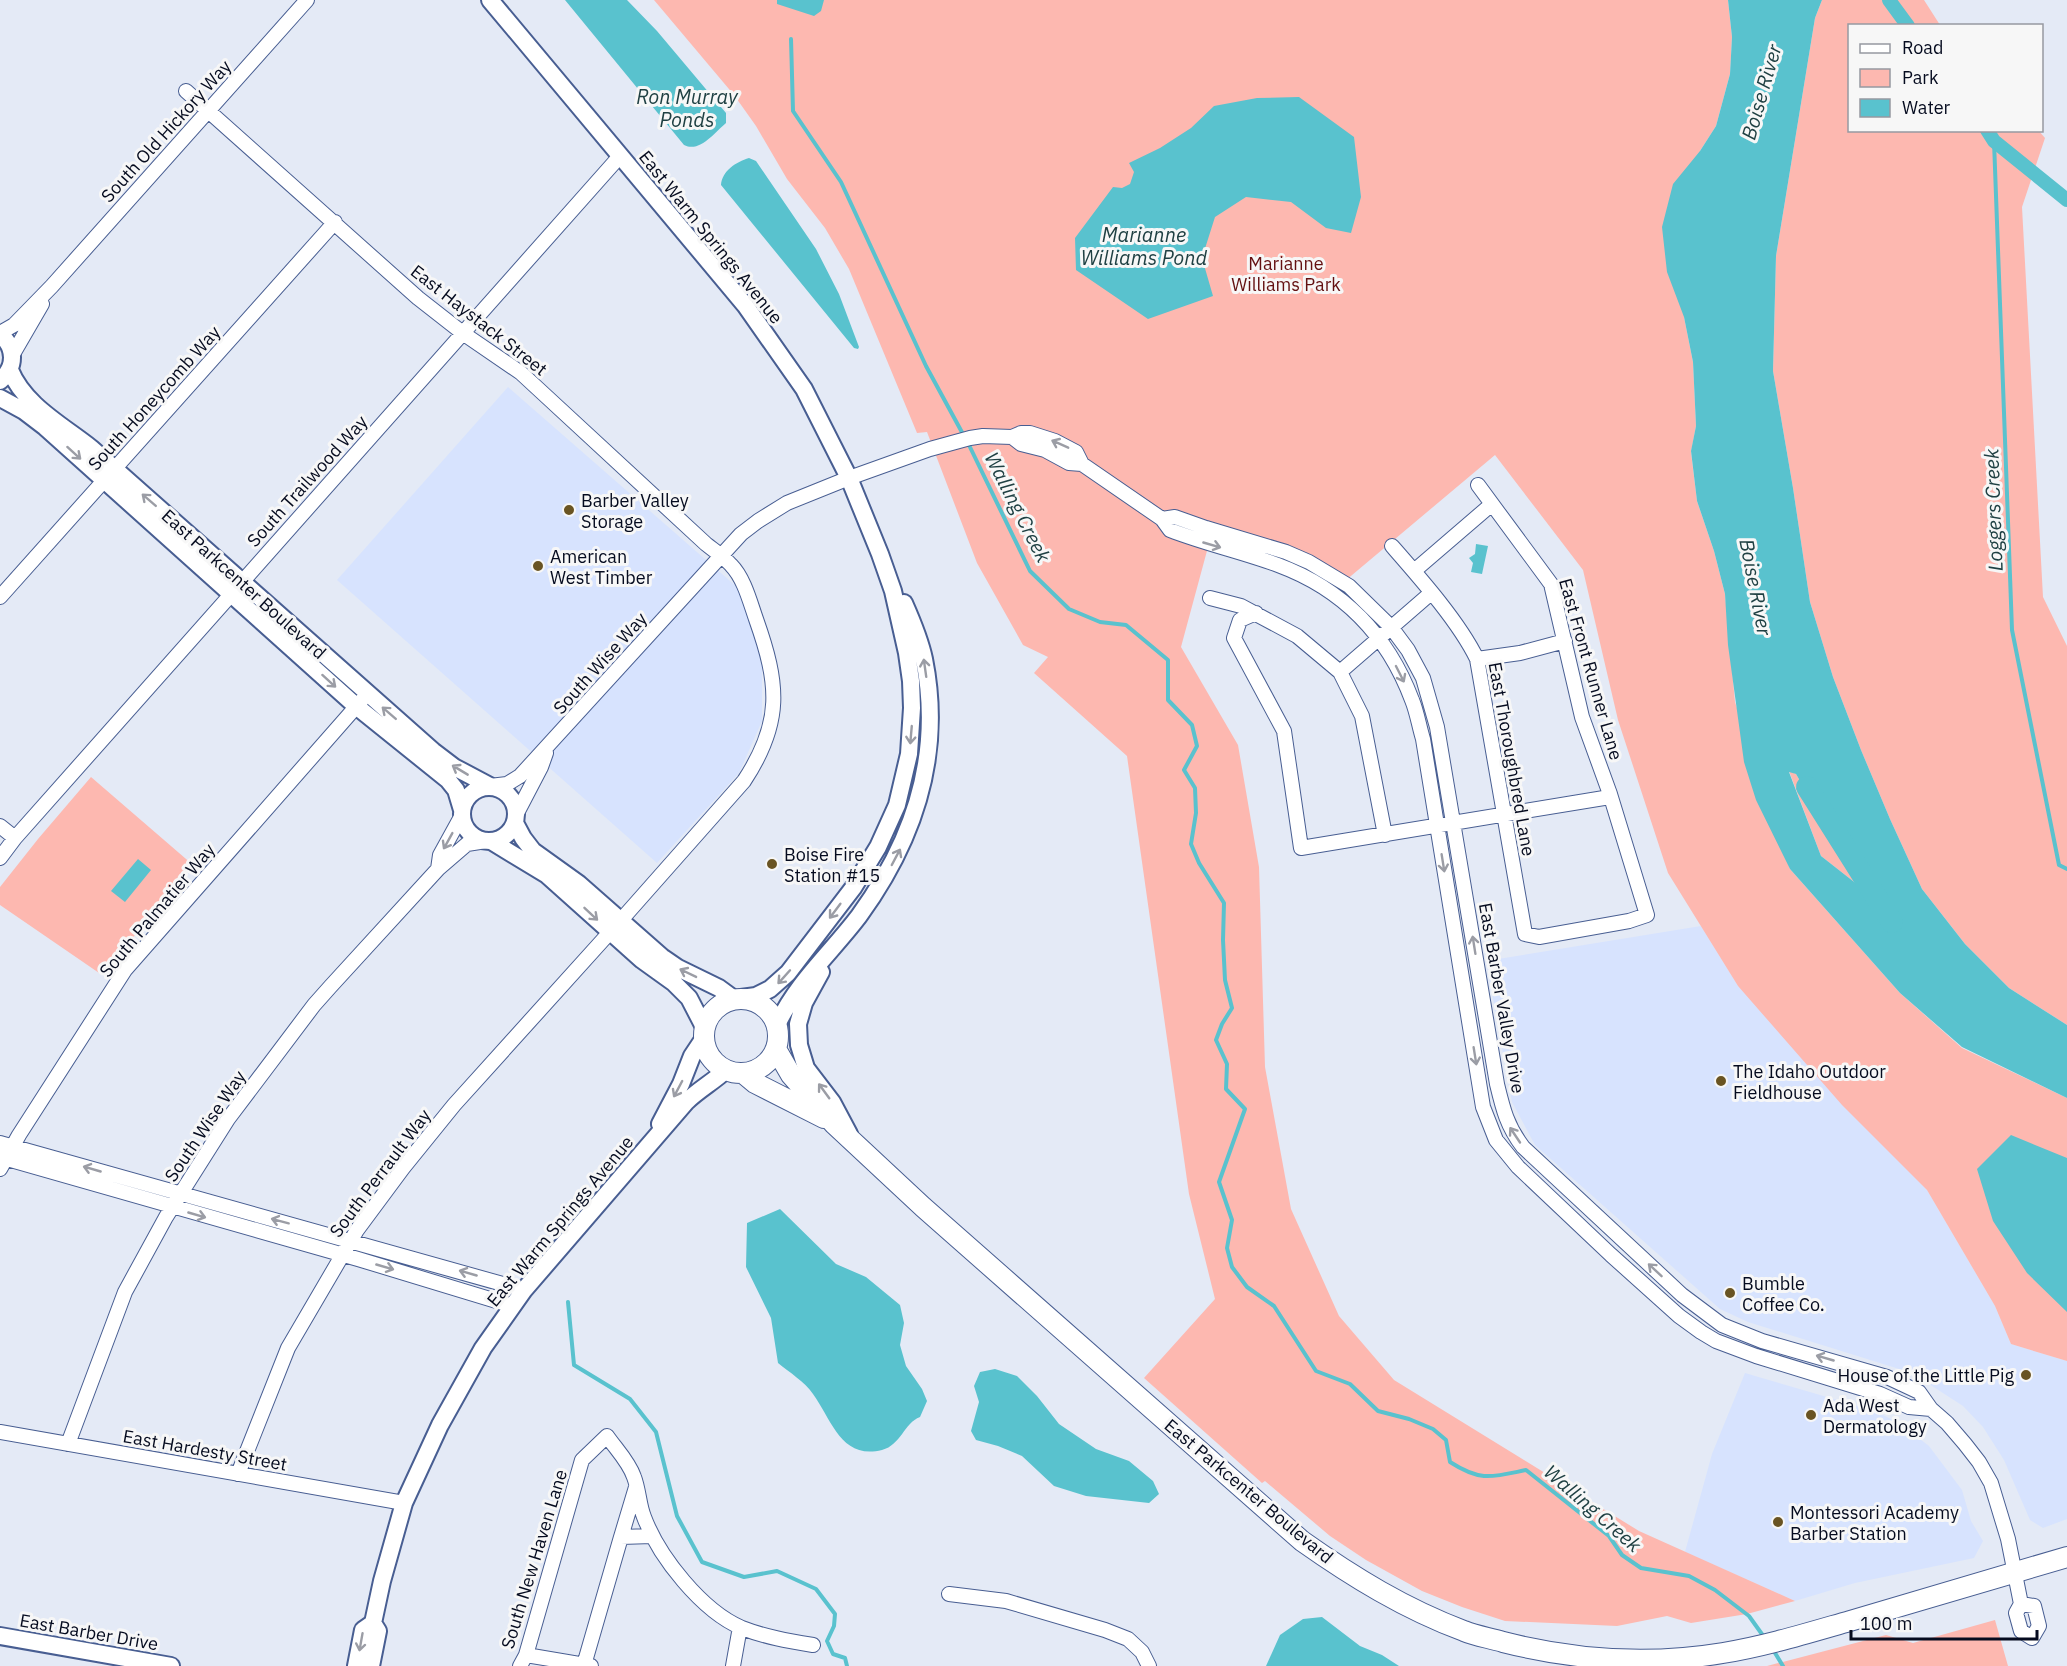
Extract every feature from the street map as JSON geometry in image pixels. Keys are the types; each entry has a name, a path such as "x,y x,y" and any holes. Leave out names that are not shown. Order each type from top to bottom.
{"main road":[{"path":"737,999 752,1000 772,1014 777,1025 776,1048 771,1058 754,1071 735,1071 710,1057 704,1033 708,1017 723,1003 737,999"},
{"name":"East Parkcenter Boulevard","path":"776,1048 791,1075 834,1124 923,1207 1302,1541 1344,1572 1438,1621 1466,1632 1557,1653 1617,1660 1674,1658 1727,1652 1808,1633 2067,1557"},
{"name":"East Parkcenter Boulevard","path":"735,1071 834,1124"}],"street":[{"name":"South Old Hickory Way","path":"0,334 14,325 52,286 307,0"},
{"name":"East Warm Springs Avenue","path":"490,0 746,305 804,389 849,478 893,591 911,681 912,731 904,780 897,805 878,847 853,888 788,973 770,989 756,996 737,999"},
{"name":"East Haystack Street","path":"186,91 209,109 418,298 464,334 521,373 706,544 721,555"},
{"name":"South Trailwood Way","path":"0,858 15,838 236,587 464,334 620,156"},
{"name":"South Honeycomb Way","path":"0,597 335,222"},
{"name":"South Old Hickory Way","path":"7,368 52,286"},
{"name":"East Parkcenter Boulevard","path":"0,334 6,339 7,368 23,394 91,448 110,475"},
{"name":"East Parkcenter Boulevard","path":"0,398 24,411 110,475 362,700 448,780 456,790 462,813"},
{"name":"East Barber Valley Drive","path":"849,478 930,449 970,438 1012,437 1021,444 1045,450 1069,463 1082,464 1162,519 1170,530 1280,566 1310,579 1359,615 1378,638 1401,674 1413,702 1423,739 1483,1107 1496,1140 1513,1161 1611,1255 1679,1316 1701,1332 1716,1341 1756,1356 1880,1394 1909,1407 1931,1409"},
{"name":"South Wise Way","path":"490,786 507,784 520,776 741,534 758,520 787,503 849,478"},
{"name":"East Front Runner Lane","path":"1478,485 1551,584 1582,717 1647,915 1629,921 1539,937 1525,934"},
{"path":"1414,571 1492,504"},
{"name":"East Barber Valley Drive","path":"1162,519 1175,517 1286,552 1309,562 1349,586 1391,627 1408,650 1423,678 1437,727 1497,1084 1511,1132 1523,1147 1682,1295 1722,1325 1762,1341 1887,1377 1919,1392 1931,1409 1965,1444 1991,1483 2008,1539 2021,1604"},
{"name":"East Thoroughbred Lane","path":"1392,546 1431,592 1471,647 1477,659 1525,934"},
{"name":"East Warm Springs Avenue","path":"777,1025 796,990 873,896 899,852 917,807 931,713 924,657 898,586 880,554"},
{"name":"South Perrault Way","path":"238,1474 288,1348 351,1240 403,1168 454,1105 744,781 757,761 770,730 774,709 774,688 767,650 745,589 733,566 721,555"},
{"path":"1340,672 1431,592"},
{"path":"1210,598 1256,613 1298,636 1340,672 1362,716 1385,834"},
{"path":"1256,613 1240,620 1234,638 1284,731 1301,848 1610,797"},
{"path":"1477,659 1520,653 1565,640"},
{"name":"East Parkcenter Boulevard","path":"362,700 442,759 490,786"},
{"name":"South Palmatier Way","path":"2,1162 6,1144 125,970 362,700"},
{"name":"South Wise Way","path":"516,818 541,767 548,747"},
{"path":"704,1033 688,998 674,983 642,960 616,925 579,884 533,851 523,838 516,818 516,806 509,794 490,786 472,792 467,798 462,813 465,826 471,833 518,856 547,875 616,925 678,968 737,999"},
{"name":"South Wise Way","path":"438,869 440,855 462,813"},
{"path":"488,841 507,835 516,818"},
{"path":"0,826 15,838"},
{"name":"South Wise Way","path":"68,1444 125,1292 180,1193 228,1119 314,1005 438,869 467,844 488,841"},
{"path":"839,940 804,1003 798,1024 798,1035 806,1068 832,1102 854,1142"},
{"name":"East Warm Springs Avenue","path":"653,1141 704,1033"},
{"name":"East Warm Springs Avenue","path":"356,1666 363,1630 373,1623 404,1503 440,1425 483,1348 524,1290 695,1093 735,1071"},
{"path":"6,1144 524,1290"},
{"path":"2,1162 172,1207 513,1306"},
{"name":"East Hardesty Street","path":"0,1432 404,1503"},
{"name":"South New Haven Lane","path":"523,1660 582,1460 606,1436 633,1475 636,1485"},
{"path":"636,1485 643,1515 652,1536 684,1582 712,1609 740,1627 771,1638 813,1645"},
{"path":"523,1660 587,1665 636,1485"},
{"path":"621,1537 652,1536"},
{"path":"950,1594 1006,1601 1105,1630 1128,1639 1142,1652 1149,1666"},
{"name":"East Warm Springs Avenue","path":"371,1666 378,1631 373,1623"},
{"path":"733,1666 740,1627"},
{"name":"East Barber Drive","path":"0,1636 171,1666"}],"shaded area":[{"path":"508,387 745,594 762,659 762,721 739,773 657,863 337,580"},
{"path":"1701,926 1738,986 1927,1190 1995,1306 2011,1344 2067,1361 2067,1519 2043,1528 2030,1520 2004,1460 1983,1427 1963,1406 1912,1373 1748,1322 1720,1309 1535,1145 1512,1102 1486,961"},
{"path":"1745,1373 1875,1411 1899,1423 1929,1446 1962,1490 1971,1521 1983,1541 1974,1558 1855,1583 1795,1601 1685,1552 1712,1454"}],"green space":[{"name":"Marianne Williams Park","path":"654,0 1728,0 1732,37 1730,74 1716,126 1700,151 1684,317 1693,362 1696,426 1691,452 1697,501 1714,551 1725,594 1735,702 1790,869 1900,993 1962,1048 2067,1098 2067,1361 2011,1344 1995,1306 1927,1190 1842,1105 1738,986 1668,873 1618,720 1583,570 1495,455 1339,586 1287,557 1211,536 1181,647 1238,745 1259,867 1265,1067 1291,1209 1339,1316 1394,1380 1639,1531 1795,1601 1747,1614 1691,1623 1667,1616 1617,1626 1505,1621 1462,1607 1422,1591 1366,1560 1330,1536 1265,1481 1262,1483 1144,1378 1215,1299 1189,1194 1127,756 1034,673 1048,657 1023,645 977,563 927,432 917,433 849,269 825,228 787,179 756,126 734,95"},
{"path":"1822,0 1924,0 1939,24 1848,24 1848,132 2040,132 2045,138 2022,207 2043,597 2067,646 2067,1025 2009,988 1965,944 1922,889 1861,750 1833,677 1810,602 1773,371 1776,256 1815,18"},
{"path":"1789,771 1796,774 1810,798 1865,865 1878,895 1872,896 1821,856"},
{"path":"91,777 193,865 102,975 0,905 0,887"},
{"path":"1995,1620 2008,1666 1767,1666 1886,1635 1913,1643"}],"water":[{"name":"Ron Murray Ponds","path":"565,0 627,0 657,31 726,113 726,123 701,144 690,147 684,145"},
{"path":"777,0 824,0 821,11 814,16 777,4"},
{"path":"1728,0 1822,0 1815,18 1776,256 1773,371 1810,602 1833,677 1861,750 1922,889 1965,944 2009,988 2067,1025 2067,1098 1962,1047 1900,993 1790,869 1756,800 1744,762 1728,645 1725,594 1714,551 1697,501 1691,451 1696,426 1693,362 1684,317 1667,272 1662,227 1673,184 1700,151 1716,126 1730,74 1732,37","holes":["1789,772 1796,774 1810,798 1865,865 1878,895 1872,896 1821,856"]},
{"name":"Marianne Williams Pond","path":"1299,97 1354,137 1361,197 1351,233 1326,228 1291,202 1246,197 1215,217 1202,258 1213,296 1148,319 1076,270 1075,238 1113,187 1122,188 1130,184 1134,172 1129,163 1160,148 1191,128 1214,106 1257,98"},
{"name":"Ron Murray Ponds","path":"749,158 756,161 816,249 839,294 858,349 854,348 721,185 724,175 731,168"},
{"path":"1476,544 1488,546 1482,574 1471,572 1473,563 1469,558 1475,554"},
{"path":"138,859 151,870 125,902 111,891"},
{"path":"2011,1135 2067,1158 2067,1312 2027,1273 1993,1221 1977,1169"},
{"path":"780,1209 836,1264 866,1277 900,1305 904,1323 900,1345 906,1366 922,1389 927,1401 920,1417 910,1424 894,1444 882,1450 868,1452 847,1444 832,1426 810,1390 778,1363 771,1318 746,1267 747,1223"},
{"path":"995,1369 1017,1376 1037,1396 1059,1424 1096,1449 1129,1461 1153,1481 1159,1494 1149,1503 1086,1496 1054,1486 1022,1456 976,1440 971,1431 979,1402 974,1386 980,1372"},
{"path":"1322,1617 1360,1646 1382,1655 1399,1666 1266,1666 1280,1635 1303,1619"}],"waterway":[{"path":"1889,0 1907,24"},
{"name":"Walling Creek","path":"791,39 793,111 841,182 926,366 964,436"},
{"path":"1988,132 1994,141 2067,200"},
{"name":"Loggers Creek","path":"1994,141 2012,630 2059,865 2067,869"},
{"name":"Walling Creek","path":"968,443 1030,571 1069,609 1100,622 1126,625 1168,660 1168,700 1192,725 1197,746 1184,770 1195,788 1196,813 1191,844 1199,863 1224,903 1225,980 1232,1008 1216,1040 1227,1064 1226,1089 1245,1109 1219,1182 1232,1220 1227,1248 1232,1267 1247,1287 1274,1306 1316,1371 1350,1384 1378,1411 1409,1419 1433,1429 1446,1440 1450,1462 1470,1473 1495,1476 1526,1470 1609,1536 1622,1555 1641,1568 1689,1576 1715,1590 1749,1616 1764,1637"},
{"name":"Boise River","path":"1807,787 1892,922"},
{"path":"568,1302 574,1365 630,1399 656,1432 677,1516 702,1562 744,1577 777,1571 816,1589 835,1614 834,1626 827,1641 833,1654 845,1658 847,1666"},
{"name":"Walling Creek","path":"1772,1648 1783,1666"}],"place":[{"name":"Barber Valley Storage","path":"569,510"},
{"name":"American West Timber","path":"538,566"},
{"name":"Boise Fire Station #15","path":"772,864"},
{"name":"The Idaho Outdoor Fieldhouse","path":"1721,1081"},
{"name":"Bumble Coffee Co.","path":"1730,1293"},
{"name":"House of the Little Pig","path":"2026,1375"},
{"name":"Ada West Dermatology","path":"1811,1415"},
{"name":"Montessori Academy Barber Station","path":"1778,1522"}]}
